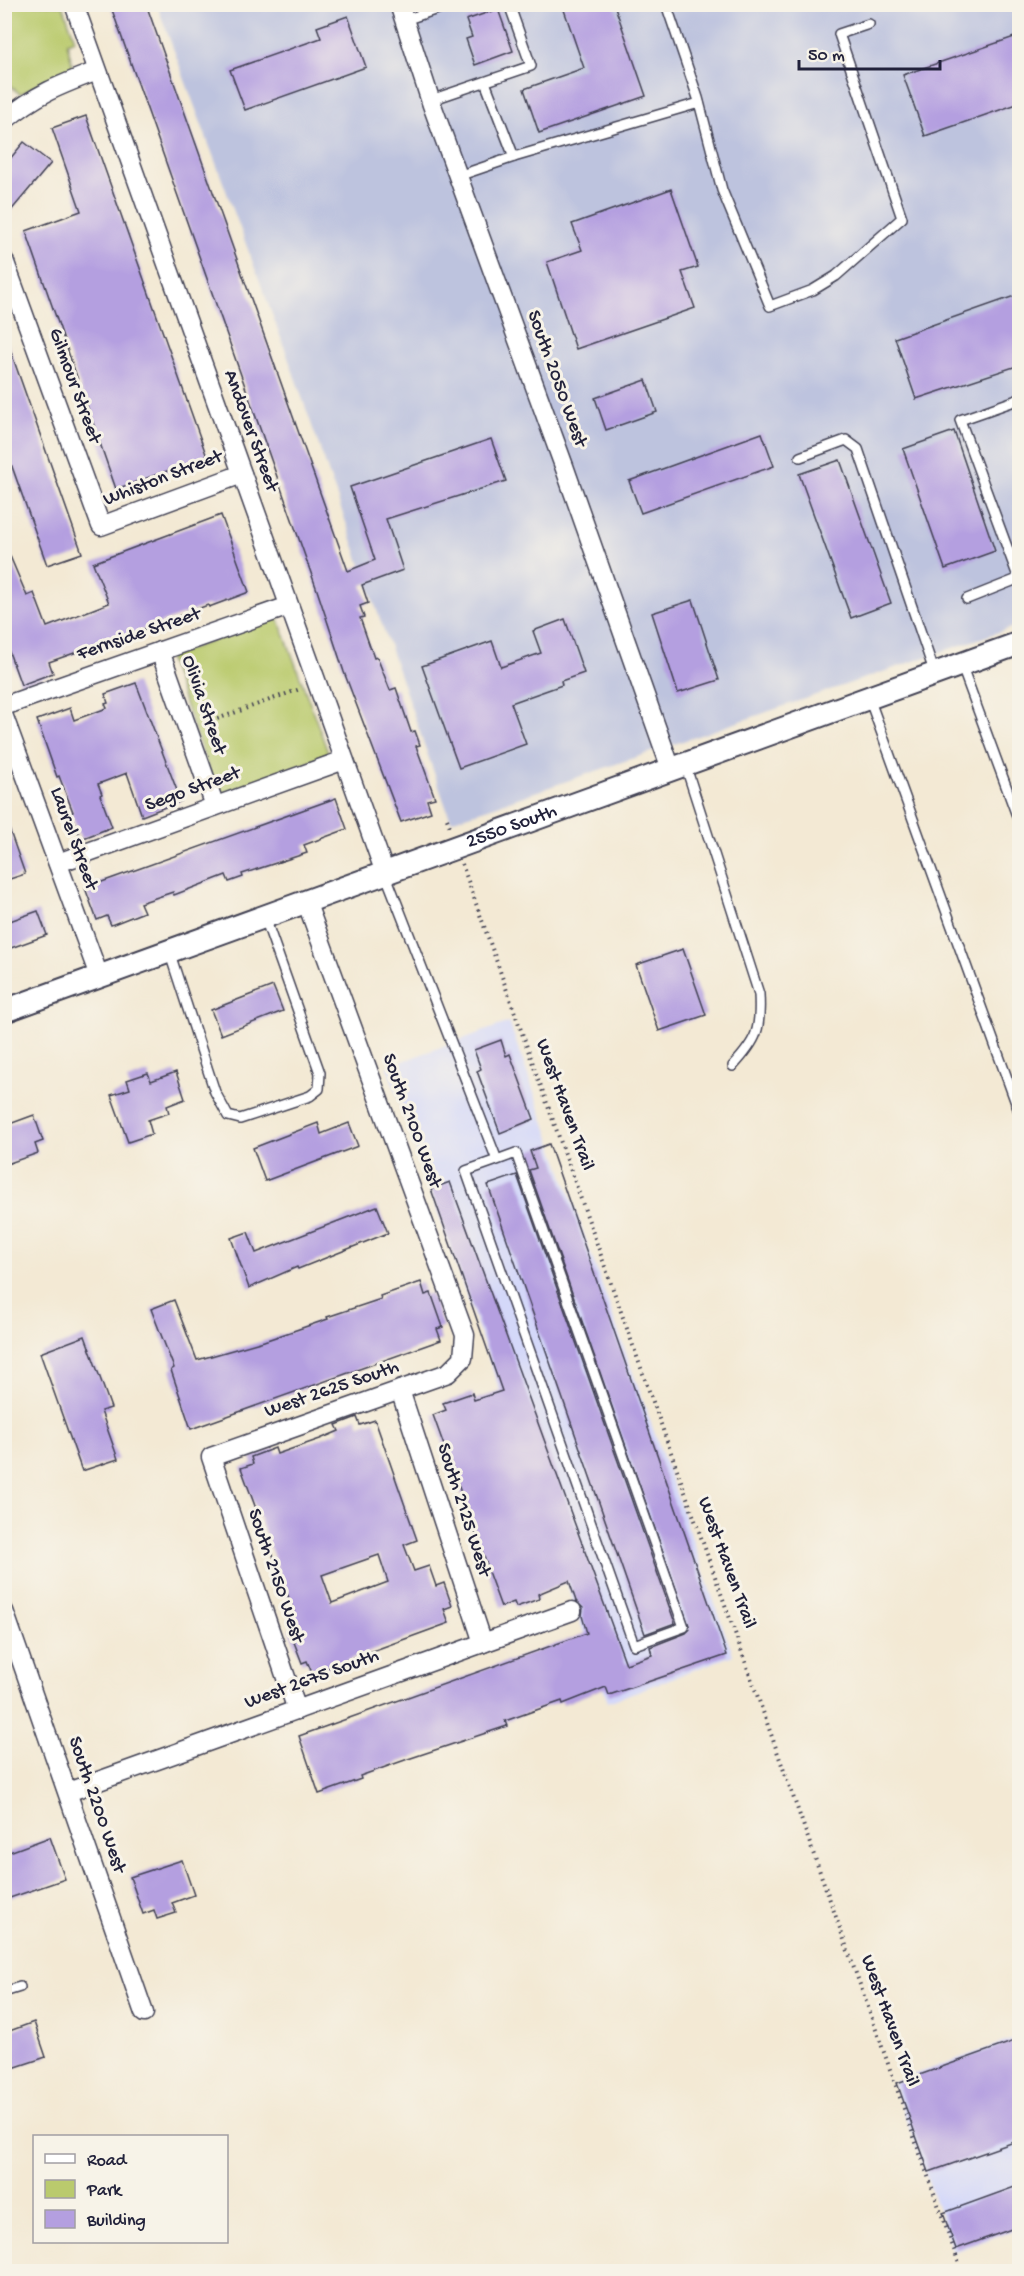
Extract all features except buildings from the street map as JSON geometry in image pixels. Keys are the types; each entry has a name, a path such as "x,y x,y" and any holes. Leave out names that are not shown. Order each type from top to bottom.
{"street":[{"name":"Andover Street","path":"74,4 385,873"},
{"name":"South 2050 West","path":"402,12 458,176 564,466 678,767"},
{"path":"4,121 23,105 51,88 97,71"},
{"name":"Gilmour Street","path":"4,261 101,526"},
{"name":"Whiston Street","path":"101,526 242,474"},
{"name":"Fernside Street","path":"4,706 289,606"},
{"name":"2550 South","path":"4,1011 1020,644"},
{"name":"Olivia Street","path":"160,651 215,807"},
{"name":"Laurel Street","path":"4,717 99,976"},
{"name":"Sego Street","path":"58,864 344,760"},
{"name":"South 2100 West","path":"306,902 465,1335 463,1358"},
{"name":"West 2625 South","path":"211,1457 448,1373 463,1358"},
{"name":"South 2125 West","path":"400,1390 483,1643"},
{"name":"South 2150 West","path":"211,1457 297,1710"},
{"name":"South 2200 West","path":"4,1611 144,2013"},
{"name":"West 2675 South","path":"68,1792 572,1611"}],"lane":[{"path":"402,12 452,4"},
{"path":"431,100 531,66 509,4"},
{"path":"666,4 699,103 722,190 770,306 813,290 836,276 902,218 839,34 869,24"},
{"path":"485,82 514,157"},
{"path":"458,176 514,157 699,103"},
{"path":"967,599 1019,580 960,420 1020,399"},
{"path":"800,457 846,440 858,449 935,674"},
{"path":"962,664 1020,824"},
{"path":"869,698 1020,1114"},
{"path":"678,767 759,994 760,1019 752,1046 733,1066"},
{"path":"385,873 497,1160"},
{"path":"169,951 215,1092 228,1116 240,1119 310,1096 319,1089 320,1073 264,916"},
{"path":"516,1153 684,1627 634,1645 466,1171 497,1160 516,1153"},
{"path":"4,1992 20,1987"}],"path":[{"path":"206,723 300,689"},
{"name":"West Haven Trail","path":"463,865 962,2271"}],"shaded area":[{"path":"157,5 1019,5 1019,625 451,821 285,349"},
{"path":"509,1022 733,1655 608,1702 387,1067"},
{"path":"1019,2037 1019,2228 953,2252 893,2082"}],"green space":[{"path":"5,4 63,5 75,40 67,43 73,68 20,94 5,81"},
{"path":"278,617 329,755 218,795 168,657"}]}
